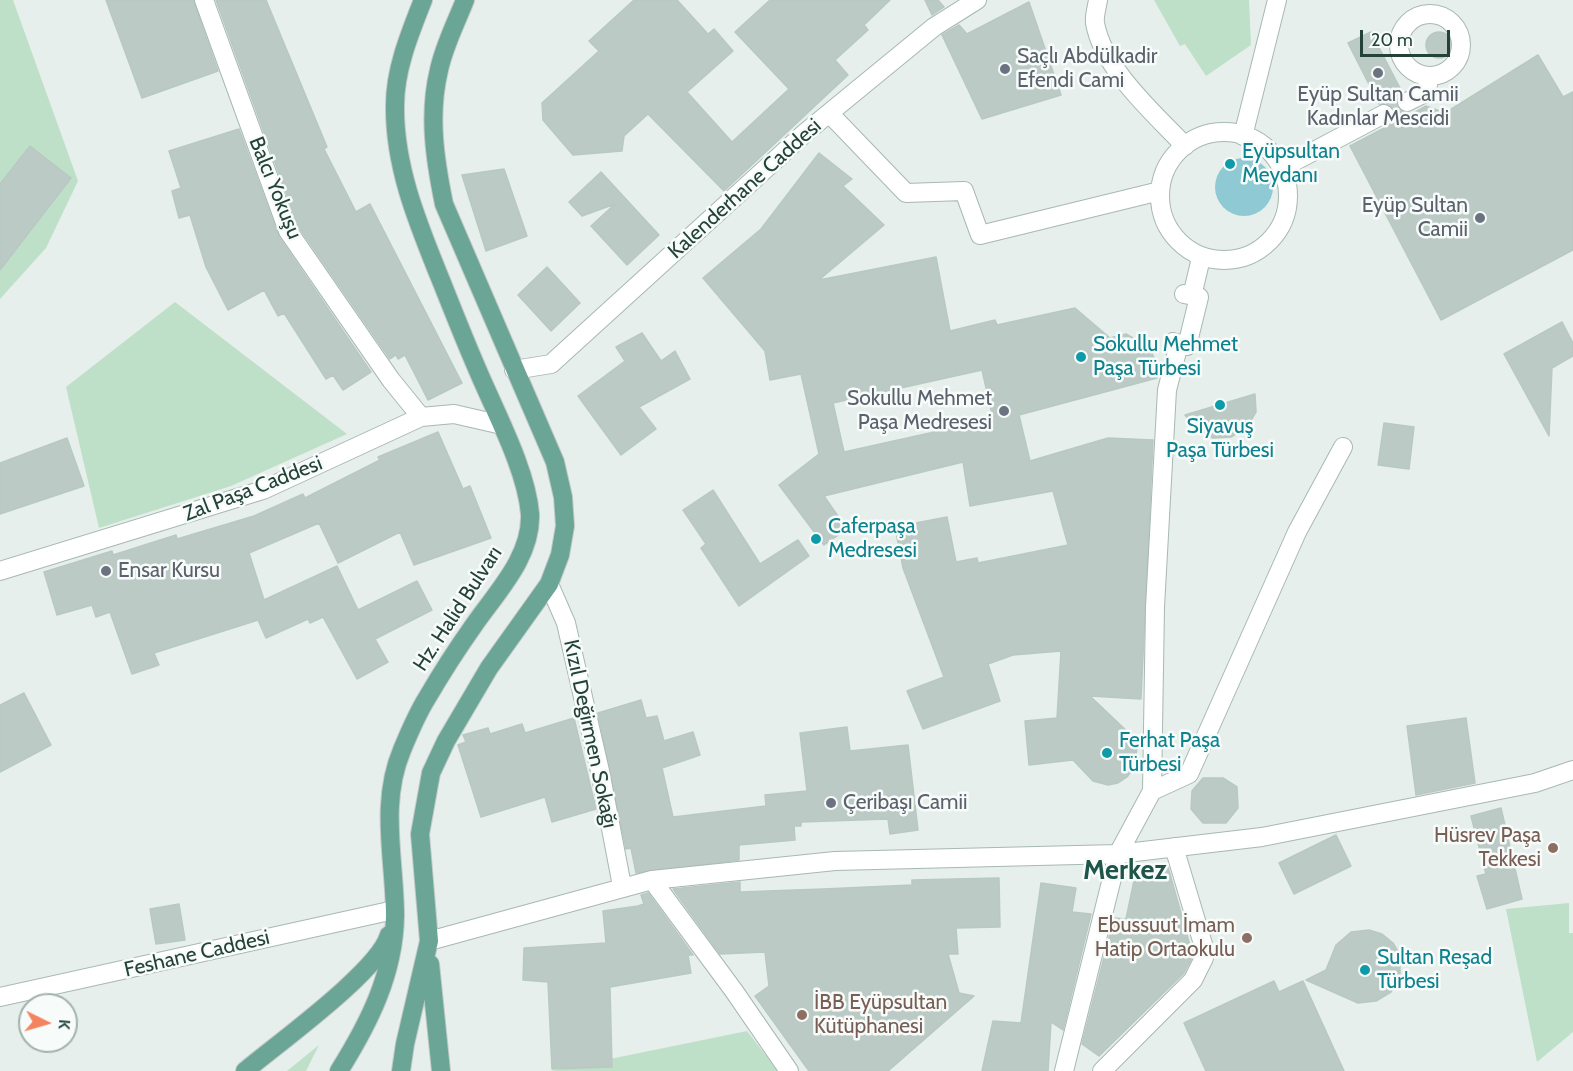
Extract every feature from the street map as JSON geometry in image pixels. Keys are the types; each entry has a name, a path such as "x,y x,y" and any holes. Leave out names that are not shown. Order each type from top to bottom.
{"main road":[{"name":"Hz. Halid Bulvarı","path":"339,1071 377,1004 391,952 394,913 389,846 390,814 400,754 425,701 516,565 528,533 530,514 524,487 502,425 421,231 405,184 397,143 395,104 401,65 423,0"},
{"path":"441,1071 432,1001 420,834 431,773 446,741 489,668 549,584 560,555 565,526 563,497 555,462 444,204 436,168 432,134 438,70 465,0"},
{"path":"244,1071 342,992 386,946 394,913"},
{"path":"401,1071 429,941"}],"street":[{"name":"Balcı Yokuşu","path":"204,0 288,231 391,380 421,417"},
{"name":"Kalenderhane Caddesi","path":"514,370 551,364 829,113 934,27 977,0"},
{"path":"1098,0 1095,21 1104,51 1137,95 1185,146"},
{"path":"1243,136 1277,0"},
{"path":"1407,102 1427,92 1429,76"},
{"path":"829,113 906,193 964,191 980,235 1160,190"},
{"path":"1282,168 1384,114"},
{"path":"1233,132 1243,136 1269,150 1282,168 1288,189 1287,211 1278,231 1264,247 1245,258 1224,261 1202,258 1183,247 1169,230 1161,211 1160,190 1165,170 1176,153 1193,140 1212,133 1233,132"},
{"path":"1064,1071 1118,854 1152,791 1155,607 1167,390 1180,344 1198,297 1188,295 1202,258"},
{"name":"Zal Paşa Caddesi","path":"0,571 263,490 421,417 441,413 454,414 502,425"},
{"path":"1152,791 1189,774 1298,532 1343,447"},
{"name":"Kızıl Değirmen Sokağı","path":"549,584 566,622 600,771 622,886"},
{"path":"429,941 622,886 652,880 835,861 1118,854 1262,837 1535,783 1573,770"},
{"path":"1102,1071 1193,980 1204,958 1203,944 1174,847"},
{"path":"652,880 735,991 789,1071"},
{"name":"Feshane Caddesi","path":"0,997 394,913"}],"green space":[{"path":"0,0 13,0 78,181 46,248 0,299"},
{"path":"1154,0 1249,0 1251,45 1206,76 1185,44 1180,46"},
{"path":"175,302 347,434 231,486 99,528 66,387"},
{"path":"1569,903 1569,933 1573,933 1573,1032 1537,1062 1506,909"},
{"path":"747,1031 778,1071 551,1071"},
{"path":"319,1045 306,1071 287,1071"}],"water":[{"path":"1244,158 1255,160 1268,171 1273,187 1271,198 1260,211 1244,216 1233,214 1220,203 1215,187 1217,176 1228,163"}],"building":[{"path":"106,0 193,0 218,71 142,98"},
{"path":"216,0 266,0 327,147 324,149 356,212 370,204 462,383 428,400 405,355 398,359 396,355 390,359 298,226"},
{"path":"634,0 677,0 708,34 714,29 733,51 687,92 732,142 789,89 735,32 770,0 890,0 864,25 868,30 835,60 848,75 724,191 648,114 624,136 622,151 573,155 543,120 542,103 599,51 589,41"},
{"path":"925,0 938,0 944,7 932,15"},
{"name":"Saçlı Abdülkadir Efendi Cami","path":"1029,2 1061,95 982,119 942,35 959,25 967,34"},
{"name":"Eyüp Sultan Camii","path":"1371,32 1402,92 1397,96 1397,106 1406,113 1412,114 1426,106 1445,113 1538,55 1563,97 1573,92 1573,250 1441,320 1350,146 1390,125 1395,115 1390,105 1379,104 1348,43"},
{"path":"1439,32 1448,36 1452,45 1448,54 1439,58 1430,54 1426,45 1430,36"},
{"path":"239,129 279,237 371,372 343,390 333,375 326,379 284,313 278,316 264,290 228,310 206,267 190,215 179,218 172,191 181,188 169,151"},
{"path":"30,146 71,178 0,270 0,184"},
{"path":"819,153 852,179 843,186 884,225 819,280 936,257 950,331 995,320 997,325 1075,308 1110,338 1126,334 1149,347 1158,366 1157,378 1019,415 1030,461 1108,438 1153,440 1141,699 1090,696 1131,735 1137,748 1134,768 1118,783 1108,785 1093,781 1073,760 1029,765 1025,721 1057,718 1061,651 1013,655 988,664 1000,701 923,729 907,691 944,677 903,568 895,527 947,517 956,562 977,558 978,563 1068,545 1053,491 970,506 963,462 824,496 847,529 824,545 779,485 819,454 801,374 770,380 765,351 703,278 761,229","holes":["982,370 993,419 844,452 833,403"]},
{"path":"504,169 527,236 486,251 462,175"},
{"path":"601,172 659,235 627,265 591,226 615,204 582,216 569,202"},
{"path":"547,267 580,303 551,331 518,295"},
{"path":"1562,322 1573,343 1573,356 1552,368 1549,436 1504,354"},
{"path":"642,333 661,361 675,351 690,379 639,407 656,429 621,455 578,396 625,361 616,347"},
{"path":"1255,394 1256,412 1247,427 1231,437 1213,438 1198,431 1185,415"},
{"path":"1384,423 1414,427 1409,469 1378,465"},
{"path":"438,432 463,489 470,486 491,538 414,565 400,532 338,563 319,523 249,553 264,600 337,566 358,610 417,581 432,610 375,639 388,662 357,679 323,617 310,623 308,619 266,638 258,620 154,653 159,665 132,674 110,612 96,617 92,605 57,615 44,572 112,551 113,555 176,535 177,539 254,516 303,494 305,498 380,460 378,457"},
{"path":"67,438 84,486 0,514 0,463"},
{"path":"713,490 760,564 798,540 809,556 739,606 701,548 706,544 683,510"},
{"path":"24,693 51,745 0,772 0,705"},
{"path":"641,700 646,718 657,716 664,741 693,732 700,755 662,768 673,817 766,806 765,795 807,791 800,733 847,727 850,751 908,745 918,830 890,834 888,819 801,822 801,826 794,826 795,840 739,845 739,860 636,873 631,848 626,849 598,713"},
{"path":"574,718 596,809 552,822 545,797 481,817 458,745 466,742 463,735 488,728 490,734 522,724 525,733"},
{"path":"1466,718 1475,783 1416,795 1407,726"},
{"path":"1203,778 1223,778 1237,787 1238,808 1226,823 1203,823 1191,809 1192,791"},
{"path":"1501,808 1522,899 1487,909 1477,876 1486,874 1471,816"},
{"path":"1336,835 1351,866 1294,894 1279,863"},
{"path":"1168,867 1193,956 1184,973 1099,1056 1082,1044 1114,918 1126,919 1136,871"},
{"path":"999,878 1000,927 956,928 958,954 948,954 959,993 974,996 888,1071 809,1071 755,996 769,986 765,952 720,954 673,889 740,882 740,892 912,885 912,880"},
{"path":"1041,883 1076,888 1072,912 1091,914 1063,1030 1051,1022 1048,1071 982,1071 993,1021 1021,1023"},
{"path":"648,893 693,955 688,955 691,973 610,987 612,1067 552,1069 548,982 523,980 524,948 606,943 603,911 644,904 641,895"},
{"path":"179,904 185,940 156,944 150,909"},
{"name":"Sultan Reşad Türbesi","path":"1369,930 1382,934 1393,943 1400,955 1400,976 1391,992 1376,1001 1358,1003 1306,980 1326,970 1336,945 1351,932"},
{"path":"1274,981 1279,992 1303,981 1344,1071 1206,1071 1184,1023"}],"tunnel":[{"path":"1384,114 1407,102"}],"place":[{"name":"Saçlı Abdülkadir Efendi Cami","path":"1005,69"},
{"name":"Eyüp Sultan Camii Kadınlar Mescidi","path":"1378,73"},
{"name":"Eyüpsultan Meydanı","path":"1230,164"},
{"name":"Eyüp Sultan Camii","path":"1480,218"},
{"name":"Sokullu Mehmet Paşa Türbesi","path":"1081,357"},
{"name":"Siyavuş Paşa Türbesi","path":"1220,405"},
{"name":"Sokullu Mehmet Paşa Medresesi","path":"1004,411"},
{"name":"Caferpaşa Medresesi","path":"816,539"},
{"name":"Ensar Kursu","path":"106,571"},
{"name":"Ferhat Paşa Türbesi","path":"1107,753"},
{"name":"Çeribaşı Camii","path":"831,803"},
{"name":"Hüsrev Paşa Tekkesi","path":"1553,848"},
{"name":"Ebussuut İmam Hatip Ortaokulu","path":"1247,938"},
{"name":"Sultan Reşad Türbesi","path":"1365,970"},
{"name":"İBB Eyüpsultan Kütüphanesi","path":"802,1015"}],"district":[{"name":"Merkez","path":"1125,871"}]}
